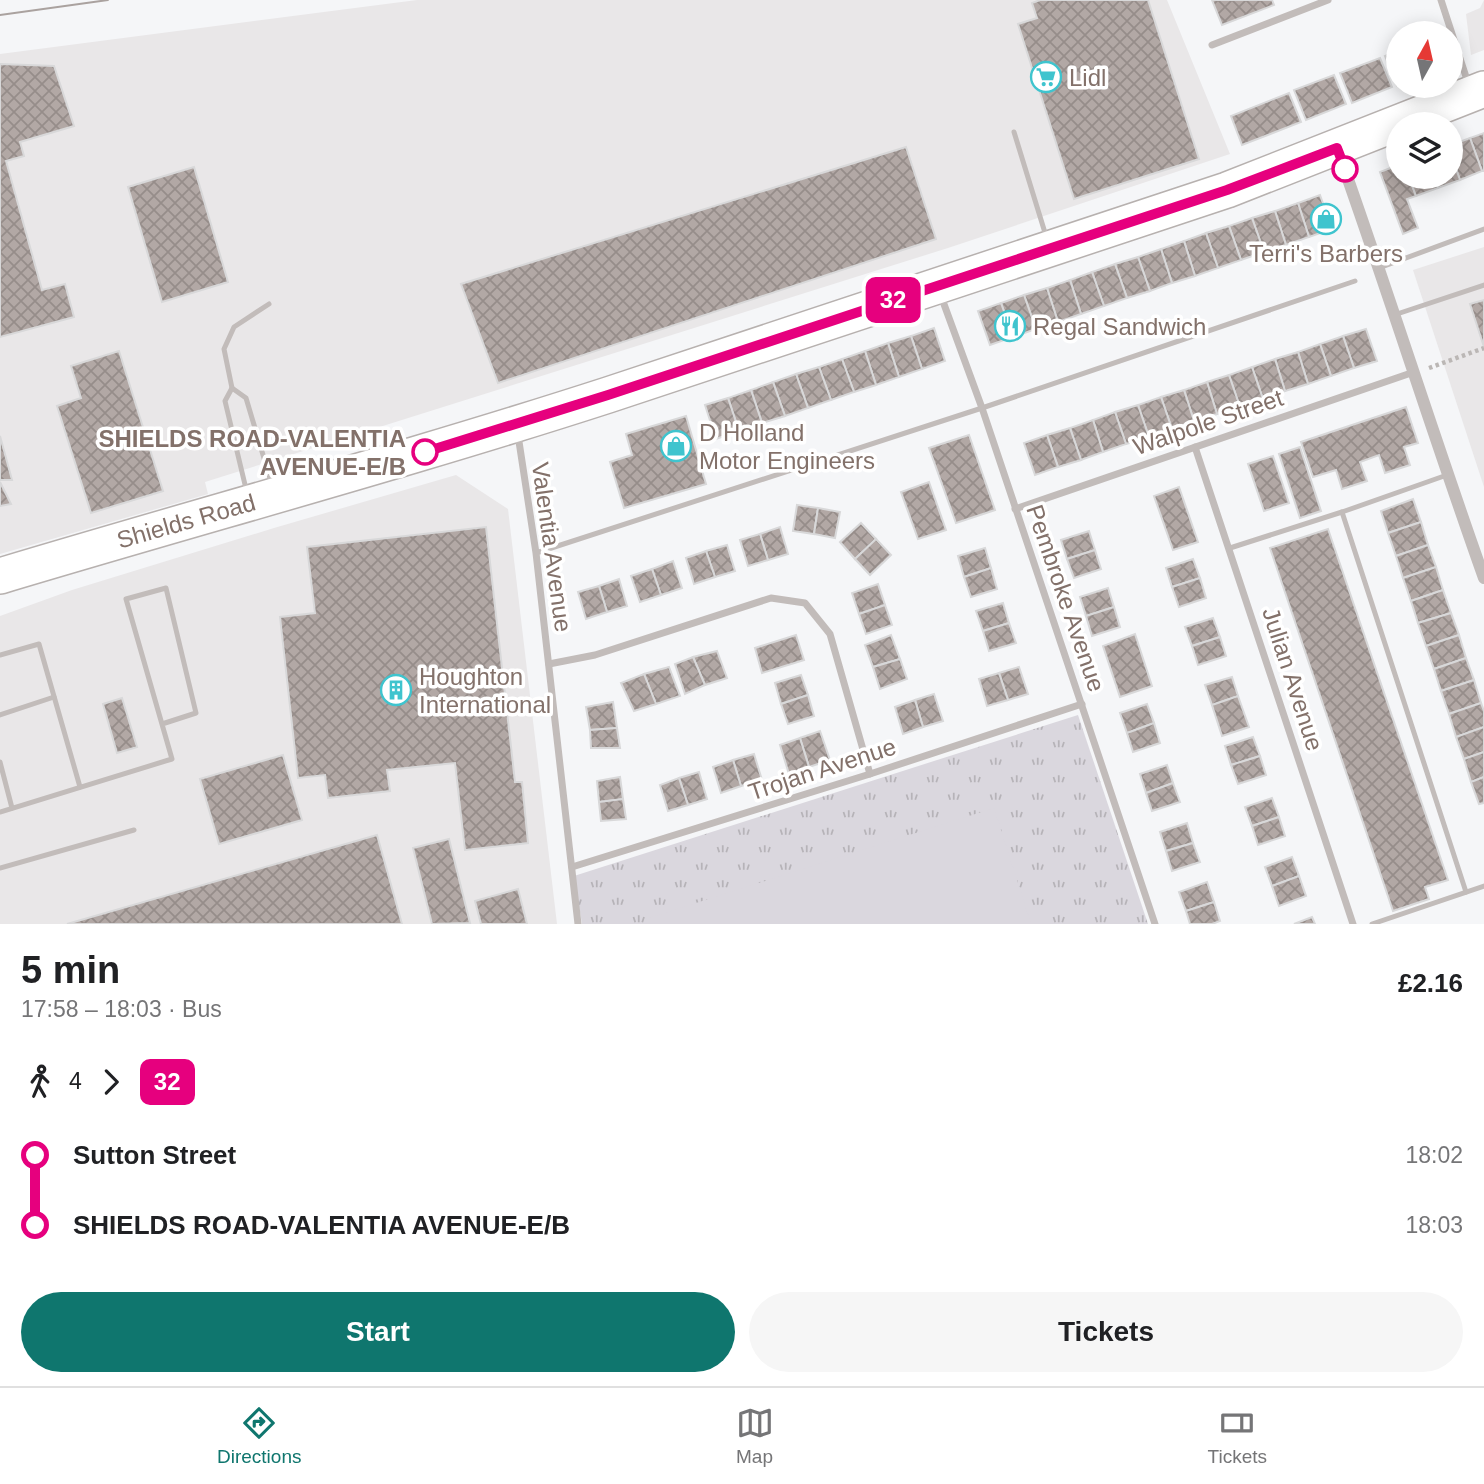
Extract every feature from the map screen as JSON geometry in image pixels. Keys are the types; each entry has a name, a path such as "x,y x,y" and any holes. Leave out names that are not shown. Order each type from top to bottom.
{"main road":[{"name":"Shields Road","path":"0,576 517,425 1227,190 1478,91"}],"street":[{"path":"1212,45 1328,0"},
{"path":"1441,0 1478,91"},
{"path":"1337,148 1484,578"},
{"name":"Pembroke Avenue","path":"937,286 982,408 1155,924"},
{"name":"Walpole Street","path":"1015,509 1414,372"},
{"name":"Valentia Avenue","path":"517,425 536,553 578,924"},
{"name":"Julian Avenue","path":"1195,447 1353,924"},
{"path":"549,664 595,655 771,598 805,603 830,634 870,774"},
{"name":"Trojan Avenue","path":"572,867 870,774 1082,704"}],"lane":[{"path":"1014,132 1050,249"},
{"path":"1379,268 1484,229"},
{"path":"536,553 982,408 1355,281"},
{"path":"1394,315 1484,285"},
{"path":"262,499 240,467 225,401 232,388 224,349 234,327 269,304"},
{"path":"232,388 246,398 262,499"},
{"path":"1230,548 1447,475"},
{"path":"1342,512 1466,892"},
{"path":"0,812 172,759 126,599 166,588 196,713 162,724"},
{"path":"0,654 39,644 80,787"},
{"path":"0,715 54,697"},
{"path":"0,762 12,808"},
{"path":"0,867 134,830"},
{"path":"1372,924 1484,886"}],"path":[{"path":"1414,372 1484,348"}],"shaded area":[{"path":"417,0 1167,0 1230,154 948,248 205,482 208,494 0,554 0,54"},
{"path":"1484,0 1484,50 1471,55 1466,14 1480,8"},
{"path":"1484,247 1484,487 1413,270"},
{"path":"456,475 508,509 557,924 0,924 0,616 72,590"}],"green space":[{"path":"1078,715 1148,924 582,924 574,876"},
{"path":"994,808 1031,924 647,924 646,919"}],"building":[{"path":"1040,0 1148,0 1199,159 1074,199 1018,24 1037,18 1032,3"},
{"path":"1212,0 1272,0 1274,5 1222,25"},
{"path":"1380,58 1386,72 1386,89 1352,103 1340,73"},
{"path":"0,64 54,66 74,126 20,142 24,156 6,161 42,290 65,284 74,317 0,337"},
{"path":"1334,75 1346,104 1306,120 1294,90"},
{"path":"1289,93 1301,122 1242,145 1231,116"},
{"path":"1484,133 1484,171 1482,171 1470,138"},
{"path":"1470,138 1482,171 1463,179 1463,141"},
{"path":"906,147 936,239 498,383 461,284"},
{"path":"194,167 228,282 162,302 128,187"},
{"path":"1386,170 1386,188 1380,172"},
{"path":"1386,189 1413,189 1416,196 1407,199 1418,228 1403,234"},
{"path":"1413,189 1435,189 1416,196"},
{"path":"1320,195 1332,229 1309,237 1298,203"},
{"path":"1298,203 1309,237 1286,245 1275,211"},
{"path":"1275,211 1286,245 1264,252 1252,218"},
{"path":"1252,218 1264,252 1241,260 1229,226"},
{"path":"1229,226 1241,260 1218,268 1206,233"},
{"path":"1206,233 1218,268 1195,276 1184,241"},
{"path":"1184,241 1195,276 1172,283 1161,249"},
{"path":"1161,249 1172,283 1150,291 1138,257"},
{"path":"1138,257 1150,291 1127,298 1115,264"},
{"path":"1115,264 1127,298 1104,306 1092,272"},
{"path":"1092,272 1104,306 1081,314 1070,280"},
{"path":"1070,280 1081,314 1058,322 1047,288"},
{"path":"1047,288 1058,322 1036,329 1024,295"},
{"path":"1024,295 1036,329 1013,337 1001,303"},
{"path":"1484,300 1484,347 1470,304"},
{"path":"1001,303 1013,337 990,345 978,311"},
{"path":"934,328 945,361 922,369 911,336"},
{"path":"1366,329 1377,361 1354,368 1343,336"},
{"path":"911,336 922,369 899,377 888,343"},
{"path":"1343,336 1354,368 1331,376 1320,344"},
{"path":"888,343 899,377 876,385 865,351"},
{"path":"1320,344 1331,376 1308,384 1298,352"},
{"path":"119,351 163,491 91,513 57,406 81,398 71,366"},
{"path":"865,351 876,385 854,392 842,359"},
{"path":"1298,352 1308,384 1285,391 1275,359"},
{"path":"842,359 854,392 831,400 819,367"},
{"path":"1275,359 1285,391 1263,399 1252,367"},
{"path":"819,367 831,400 808,408 796,374"},
{"path":"1252,367 1263,399 1240,407 1229,375"},
{"path":"796,374 808,408 785,416 773,382"},
{"path":"1229,375 1240,407 1217,414 1207,382"},
{"path":"773,382 785,416 762,423 751,390"},
{"path":"1207,382 1217,414 1194,421 1184,390"},
{"path":"751,390 762,423 739,431 728,398"},
{"path":"1184,390 1194,421 1172,429 1161,397"},
{"path":"1161,397 1172,429 1149,437 1138,405"},
{"path":"728,398 739,431 716,439 705,405"},
{"path":"1138,405 1149,437 1126,444 1115,412"},
{"path":"1406,407 1418,443 1404,447 1410,465 1385,473 1379,455 1360,462 1367,481 1342,489 1336,470 1313,477 1301,442"},
{"path":"1115,412 1126,444 1103,452 1093,420"},
{"path":"686,416 706,484 624,508 610,462 632,455 626,434"},
{"path":"1093,420 1103,452 1081,460 1070,428"},
{"path":"1070,428 1081,460 1058,467 1047,435"},
{"path":"969,435 995,510 956,523 929,448"},
{"path":"1047,435 1058,467 1035,475 1024,443"},
{"path":"0,436 12,480 0,480"},
{"path":"1300,447 1321,511 1300,518 1279,454"},
{"path":"1273,456 1289,503 1264,511 1248,464"},
{"path":"0,482 11,504 0,506"},
{"path":"929,482 946,530 918,539 901,492"},
{"path":"1179,487 1198,542 1173,550 1154,496"},
{"path":"1413,499 1421,522 1388,533 1381,511"},
{"path":"797,505 818,508 814,534 793,531"},
{"path":"818,508 840,512 835,538 814,534"},
{"path":"1421,522 1428,545 1396,556 1388,533"},
{"path":"861,523 876,539 855,559 840,542"},
{"name":"Houghton International","path":"486,527 515,782 522,782 528,843 465,850 455,763 387,770 390,791 328,798 325,775 298,778 280,617 315,613 307,547"},
{"path":"780,527 788,554 768,560 760,534"},
{"path":"1328,529 1448,880 1425,887 1429,899 1393,911 1270,548"},
{"path":"1089,531 1095,550 1067,559 1061,540"},
{"path":"760,534 768,560 748,566 740,540"},
{"path":"876,539 891,555 870,575 855,559"},
{"path":"727,545 735,571 715,577 706,551"},
{"path":"1428,545 1436,567 1403,578 1396,556"},
{"path":"985,548 991,568 964,577 958,556"},
{"path":"1095,550 1101,569 1074,578 1067,559"},
{"path":"706,551 715,577 694,584 686,558"},
{"path":"1193,559 1200,578 1172,587 1166,568"},
{"path":"673,561 682,588 661,595 652,569"},
{"path":"1436,567 1443,590 1411,601 1403,578"},
{"path":"991,568 997,589 971,597 964,577"},
{"path":"652,569 661,595 640,602 631,576"},
{"path":"1200,578 1206,598 1179,607 1172,587"},
{"path":"619,579 627,606 607,612 599,586"},
{"path":"878,584 885,605 859,614 852,593"},
{"path":"599,586 607,612 586,619 578,592"},
{"path":"1108,588 1114,607 1086,616 1080,597"},
{"path":"1443,590 1451,613 1418,623 1411,601"},
{"path":"1003,603 1009,623 983,631 976,611"},
{"path":"885,605 892,625 866,634 859,614"},
{"path":"1114,607 1120,627 1092,636 1086,616"},
{"path":"1451,613 1459,635 1426,646 1418,623"},
{"path":"1213,618 1220,637 1192,646 1185,627"},
{"path":"1009,623 1016,643 989,651 983,631"},
{"path":"1135,634 1152,686 1120,697 1103,646"},
{"path":"796,635 804,660 762,673 755,648"},
{"path":"891,635 900,659 873,667 865,645"},
{"path":"1459,635 1466,658 1434,669 1426,646"},
{"path":"1220,637 1226,656 1198,665 1192,646"},
{"path":"717,651 727,678 705,685 693,657"},
{"path":"693,657 705,685 685,694 675,664"},
{"path":"1466,658 1474,680 1441,691 1434,669"},
{"path":"900,659 907,679 880,689 873,667"},
{"path":"669,667 680,696 656,704 644,674"},
{"path":"1019,667 1028,694 1008,700 999,673"},
{"path":"999,673 1008,700 987,706 979,679"},
{"path":"644,674 656,704 634,711 621,683"},
{"path":"801,675 808,695 781,704 775,683"},
{"path":"1232,677 1238,696 1212,705 1205,685"},
{"path":"1474,680 1481,703 1449,714 1441,691"},
{"path":"934,694 943,721 923,727 915,700"},
{"path":"808,695 814,716 788,724 781,704"},
{"path":"1238,696 1249,727 1222,736 1212,705"},
{"path":"122,698 137,747 117,753 103,704"},
{"path":"915,700 923,727 903,734 895,707"},
{"path":"613,702 617,728 590,730 586,707"},
{"path":"1481,703 1484,727 1456,737 1449,714"},
{"path":"1147,704 1154,723 1127,733 1120,713"},
{"path":"1154,723 1160,743 1133,752 1127,733"},
{"path":"1484,727 1484,752 1464,759 1456,737"},
{"path":"617,728 620,748 591,748 590,730"},
{"path":"820,731 830,760 809,767 800,738"},
{"path":"1253,737 1260,756 1231,765 1225,746"},
{"path":"800,738 809,767 789,774 780,745"},
{"path":"1484,752 1484,777 1471,782 1464,759"},
{"path":"754,754 762,780 741,786 733,760"},
{"path":"283,755 302,820 219,844 200,779"},
{"path":"1260,756 1266,775 1238,784 1231,765"},
{"path":"733,760 741,786 721,793 713,767"},
{"path":"1167,765 1173,783 1146,793 1140,774"},
{"path":"699,772 707,799 688,805 679,778"},
{"path":"620,777 623,799 599,802 597,781"},
{"path":"1484,777 1484,803 1479,804 1471,782"},
{"path":"679,778 688,805 668,811 660,785"},
{"path":"1173,783 1180,802 1152,811 1146,793"},
{"path":"1272,798 1279,817 1252,826 1245,807"},
{"path":"623,799 626,819 601,821 599,802"},
{"path":"1279,817 1285,836 1258,845 1252,826"},
{"path":"1187,823 1193,843 1166,851 1160,832"},
{"path":"377,835 402,924 67,924"},
{"path":"449,839 470,923 432,924 413,848"},
{"path":"1193,843 1200,862 1172,871 1166,851"},
{"path":"1292,857 1299,876 1272,886 1265,867"},
{"path":"1299,876 1306,896 1279,906 1272,886"},
{"path":"1207,882 1214,902 1186,911 1179,892"},
{"path":"518,889 527,924 481,924 475,901"},
{"path":"1214,902 1220,921 1212,924 1190,924 1186,911"},
{"path":"1312,917 1315,924 1294,924"}],"tram line":[{"path":"0,15 108,0"}],"bus line":[{"name":"32","path":"425,452 517,425 1227,190 1337,148 1345,169"}],"place":[{"name":"Lidl","path":"1046,77"},
{"name":"Terri's Barbers","path":"1326,219"},
{"name":"Regal Sandwich","path":"1010,326"},
{"name":"D Holland Motor Engineers","path":"676,446"},
{"name":"SHIELDS ROAD-VALENTIA AVENUE-E/B","path":"425,452"},
{"name":"Houghton International","path":"396,690"}]}
